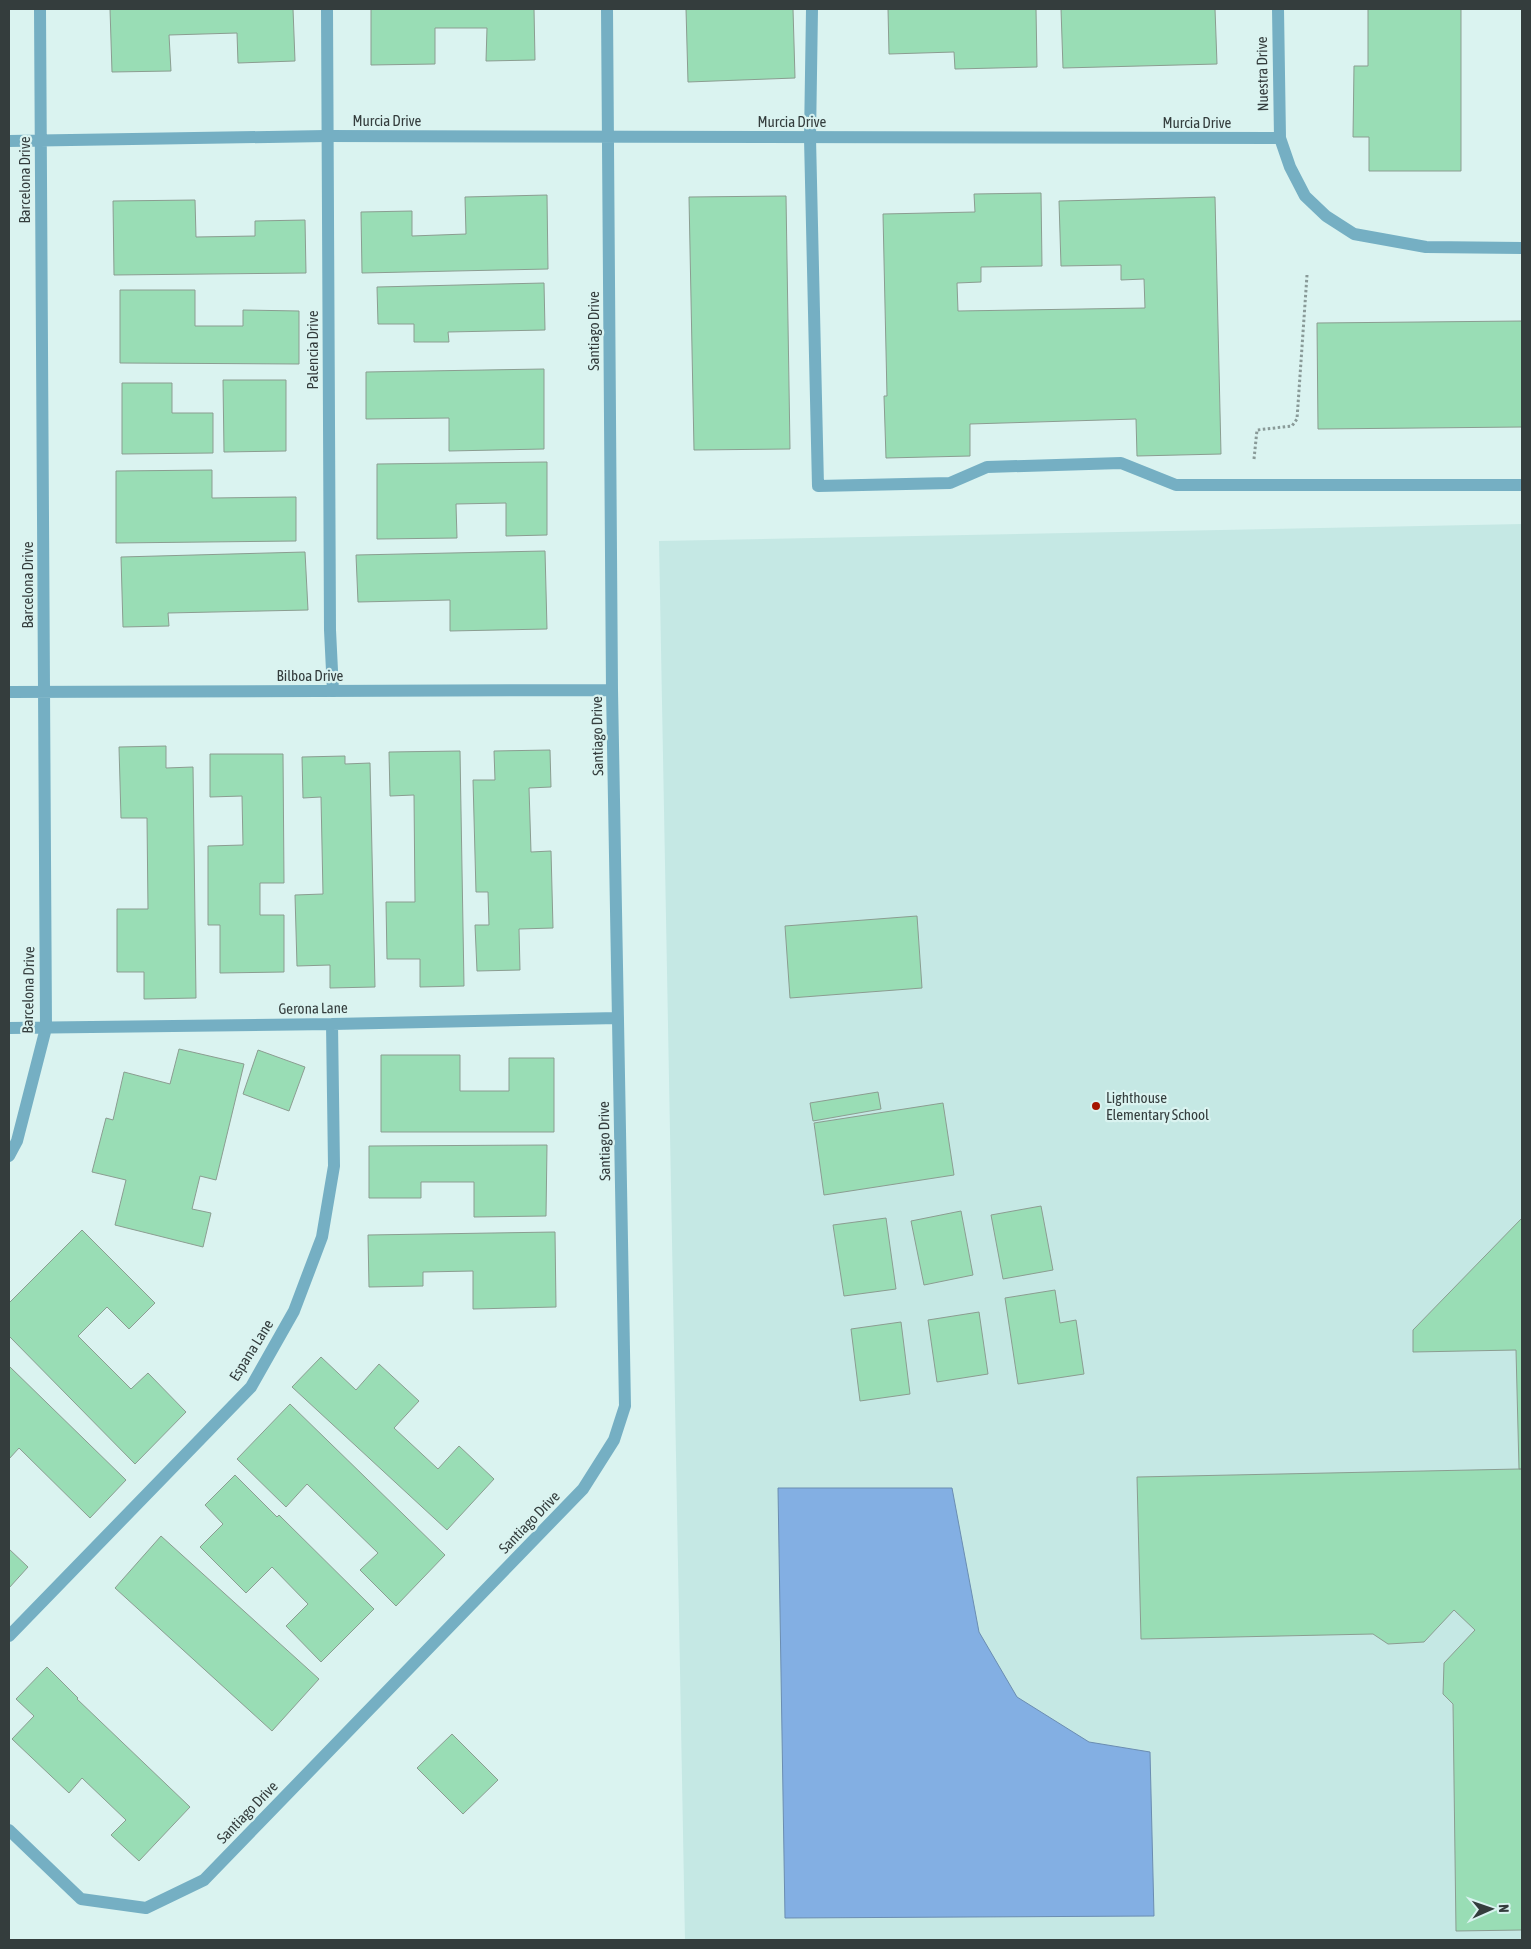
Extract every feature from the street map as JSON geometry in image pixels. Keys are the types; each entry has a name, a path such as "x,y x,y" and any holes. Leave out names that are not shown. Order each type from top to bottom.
{"street":[{"name":"Barcelona Drive","path":"9,1156 17,1141 46,1028 40,9"},
{"name":"Palencia Drive","path":"327,9 326,136 332,691"},
{"name":"Santiago Drive","path":"9,1830 81,1899 146,1908 204,1880 583,1489 614,1440 625,1406 612,690 606,9"},
{"path":"812,9 810,138 818,486 950,483 987,467 1121,463 1176,485 1522,485"},
{"name":"Nuestra Drive","path":"1278,9 1280,138"},
{"name":"Murcia Drive","path":"9,141 326,136 1280,138"},
{"path":"1280,138 1290,167 1305,196 1326,216 1354,234 1426,248 1522,248"},
{"name":"Bilboa Drive","path":"9,692 612,690"},
{"name":"Gerona Lane","path":"9,1028 618,1018"},
{"name":"Espana Lane","path":"9,1636 250,1386 294,1311 322,1237 334,1166 332,1024"}],"path":[{"path":"1250,485 1257,430 1292,426 1297,419 1307,275"}],"shaded area":[{"name":"Lighthouse Elementary School","path":"1522,524 1522,1940 685,1940 659,541"}],"water":[{"path":"778,1488 952,1488 979,1632 1017,1697 1089,1742 1150,1752 1154,1916 785,1918"}],"building":[{"path":"110,9 293,9 295,61 238,63 237,33 169,35 171,71 112,72"},
{"path":"371,9 534,9 535,60 486,61 487,28 435,28 435,64 371,65"},
{"path":"686,9 793,9 795,78 688,82"},
{"path":"888,9 1036,9 1037,67 955,69 954,52 889,54"},
{"path":"1061,9 1215,9 1217,64 1063,68"},
{"path":"1368,9 1461,9 1461,171 1369,171 1369,137 1353,137 1354,66 1368,66"},
{"path":"1041,193 1042,266 981,267 981,282 957,283 958,311 1145,308 1144,279 1121,280 1121,265 1061,266 1059,201 1215,197 1221,454 1137,456 1136,419 970,424 970,456 886,458 884,396 887,396 883,214 975,212 974,194"},
{"path":"547,195 548,269 362,273 361,212 412,211 412,236 466,234 465,197"},
{"path":"786,196 790,449 694,450 689,197"},
{"path":"195,200 196,237 255,236 255,221 305,220 306,273 114,275 113,201"},
{"path":"544,283 545,330 448,332 449,342 414,342 414,324 378,324 377,287"},
{"path":"120,290 195,290 195,326 243,326 243,310 299,311 299,364 120,363"},
{"path":"1522,321 1522,427 1318,429 1317,323"},
{"path":"544,369 544,449 449,451 449,418 366,419 366,372"},
{"path":"223,380 286,380 286,451 224,452"},
{"path":"122,383 172,383 172,413 213,413 213,453 122,454"},
{"path":"547,462 547,535 506,536 506,503 456,504 457,538 377,539 377,464"},
{"path":"212,470 212,498 296,497 296,541 116,543 116,471"},
{"path":"545,551 547,629 450,631 450,600 358,602 356,555"},
{"path":"305,552 308,610 168,613 169,626 123,627 121,557"},
{"path":"166,746 166,768 193,767 196,998 144,999 144,972 117,972 117,909 148,909 147,818 121,818 119,747"},
{"path":"550,750 551,787 529,788 531,852 551,851 553,928 519,929 520,970 477,971 475,925 489,925 488,892 476,892 473,780 495,780 494,751"},
{"path":"460,751 464,986 420,987 420,959 387,959 386,902 415,902 414,795 390,796 389,752"},
{"path":"210,754 283,754 284,883 260,883 260,915 284,915 284,972 220,973 220,925 208,925 208,846 243,845 242,796 210,797"},
{"path":"345,756 345,764 370,763 375,987 330,988 330,965 297,966 295,895 323,894 321,797 303,798 302,757"},
{"path":"917,916 922,988 790,998 785,926"},
{"path":"179,1049 244,1064 216,1180 200,1176 192,1209 211,1213 203,1247 115,1225 126,1180 92,1172 106,1118 113,1120 124,1072 170,1084"},
{"path":"258,1050 305,1067 289,1111 243,1094"},
{"path":"381,1055 460,1055 460,1091 509,1091 509,1058 554,1058 554,1132 381,1132"},
{"path":"878,1092 881,1109 813,1121 810,1103"},
{"path":"943,1103 954,1175 824,1195 814,1123"},
{"path":"547,1145 546,1216 474,1217 474,1182 421,1182 421,1198 369,1198 369,1146"},
{"path":"1041,1206 1053,1270 1003,1279 991,1215"},
{"path":"961,1211 973,1275 924,1285 911,1221"},
{"path":"886,1218 896,1289 844,1296 833,1225"},
{"path":"1522,1218 1522,1469 1519,1469 1516,1350 1413,1352 1413,1330"},
{"path":"82,1230 155,1303 129,1329 107,1307 78,1336 131,1389 148,1373 186,1412 135,1464 9,1336 9,1303"},
{"path":"555,1232 556,1307 473,1309 473,1271 423,1272 423,1286 369,1287 368,1235"},
{"path":"1055,1290 1060,1323 1076,1320 1084,1374 1018,1384 1005,1298"},
{"path":"979,1312 988,1374 937,1382 928,1320"},
{"path":"901,1322 910,1394 860,1401 851,1329"},
{"path":"321,1357 356,1390 379,1364 419,1401 394,1428 438,1469 459,1446 494,1479 447,1530 292,1387"},
{"path":"9,1366 126,1480 90,1518 19,1448 9,1459"},
{"path":"290,1404 445,1555 396,1606 360,1570 378,1553 307,1484 286,1507 237,1459"},
{"path":"1522,1469 1522,1930 1456,1931 1453,1704 1443,1694 1444,1663 1475,1630 1454,1610 1424,1642 1388,1644 1373,1634 1141,1639 1137,1477"},
{"path":"235,1475 277,1517 279,1515 374,1609 321,1662 286,1626 308,1604 272,1567 246,1593 200,1547 223,1524 205,1505"},
{"path":"161,1536 319,1679 272,1731 115,1588"},
{"path":"9,1549 28,1567 9,1588"},
{"path":"47,1667 77,1699 190,1807 139,1861 111,1835 126,1820 82,1778 69,1793 12,1739 34,1716 16,1699"},
{"path":"452,1734 498,1780 463,1814 417,1768"}],"place":[{"name":"Lighthouse Elementary School","path":"1096,1106"}]}
